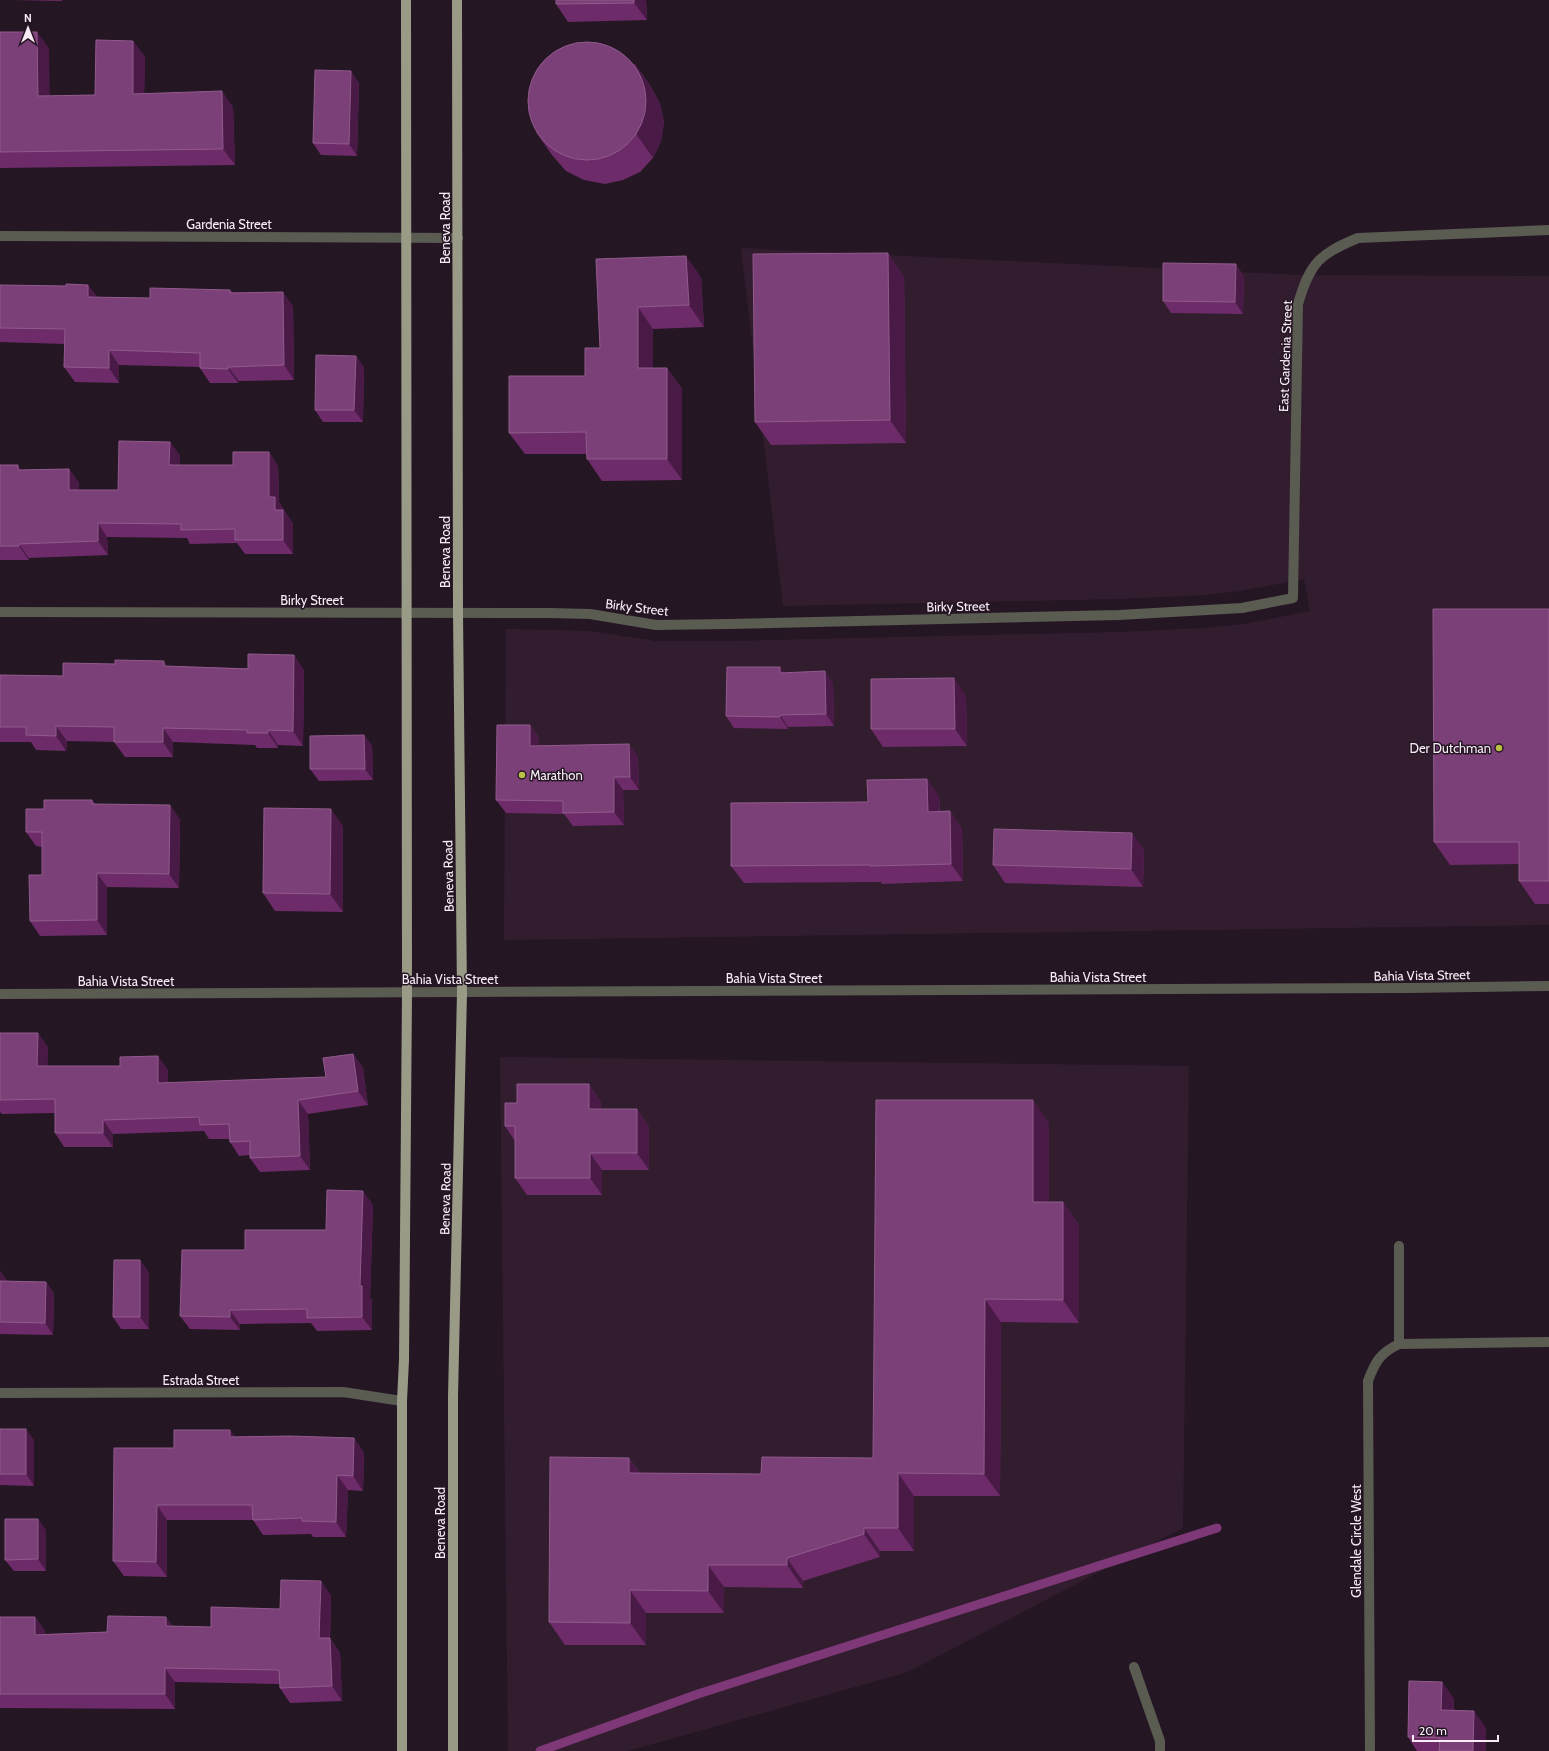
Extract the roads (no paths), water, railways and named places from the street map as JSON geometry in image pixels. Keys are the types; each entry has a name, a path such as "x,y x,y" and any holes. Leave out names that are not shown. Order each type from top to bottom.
{"main road":[{"path":"402,1751 402,1401 404,1360 407,993 405,613 406,0"},
{"name":"Beneva Road","path":"453,1751 453,1397 462,992 458,612 457,0"}],"street":[{"name":"East Gardenia Street","path":"1293,598 1298,304 1305,280 1320,259 1335,247 1358,238 1549,230"},
{"name":"Gardenia Street","path":"0,236 458,238"},
{"name":"Birky Street","path":"0,612 458,612 590,614 656,625 1126,615 1242,608 1293,598"},
{"name":"Bahia Vista Street","path":"0,994 1401,988 1549,986"},
{"path":"1399,1246 1399,1344 1549,1342"},
{"name":"Glendale Circle West","path":"1370,1751 1368,1381 1374,1365 1385,1351 1399,1344"},
{"name":"Estrada Street","path":"0,1393 342,1392 402,1401"},
{"path":"1134,1667 1160,1741 1160,1751"}],"waterway":[{"path":"540,1751 698,1694 1217,1528"}],"place":[{"name":"Der Dutchman","path":"1499,748"},
{"name":"Marathon","path":"522,775"}]}
